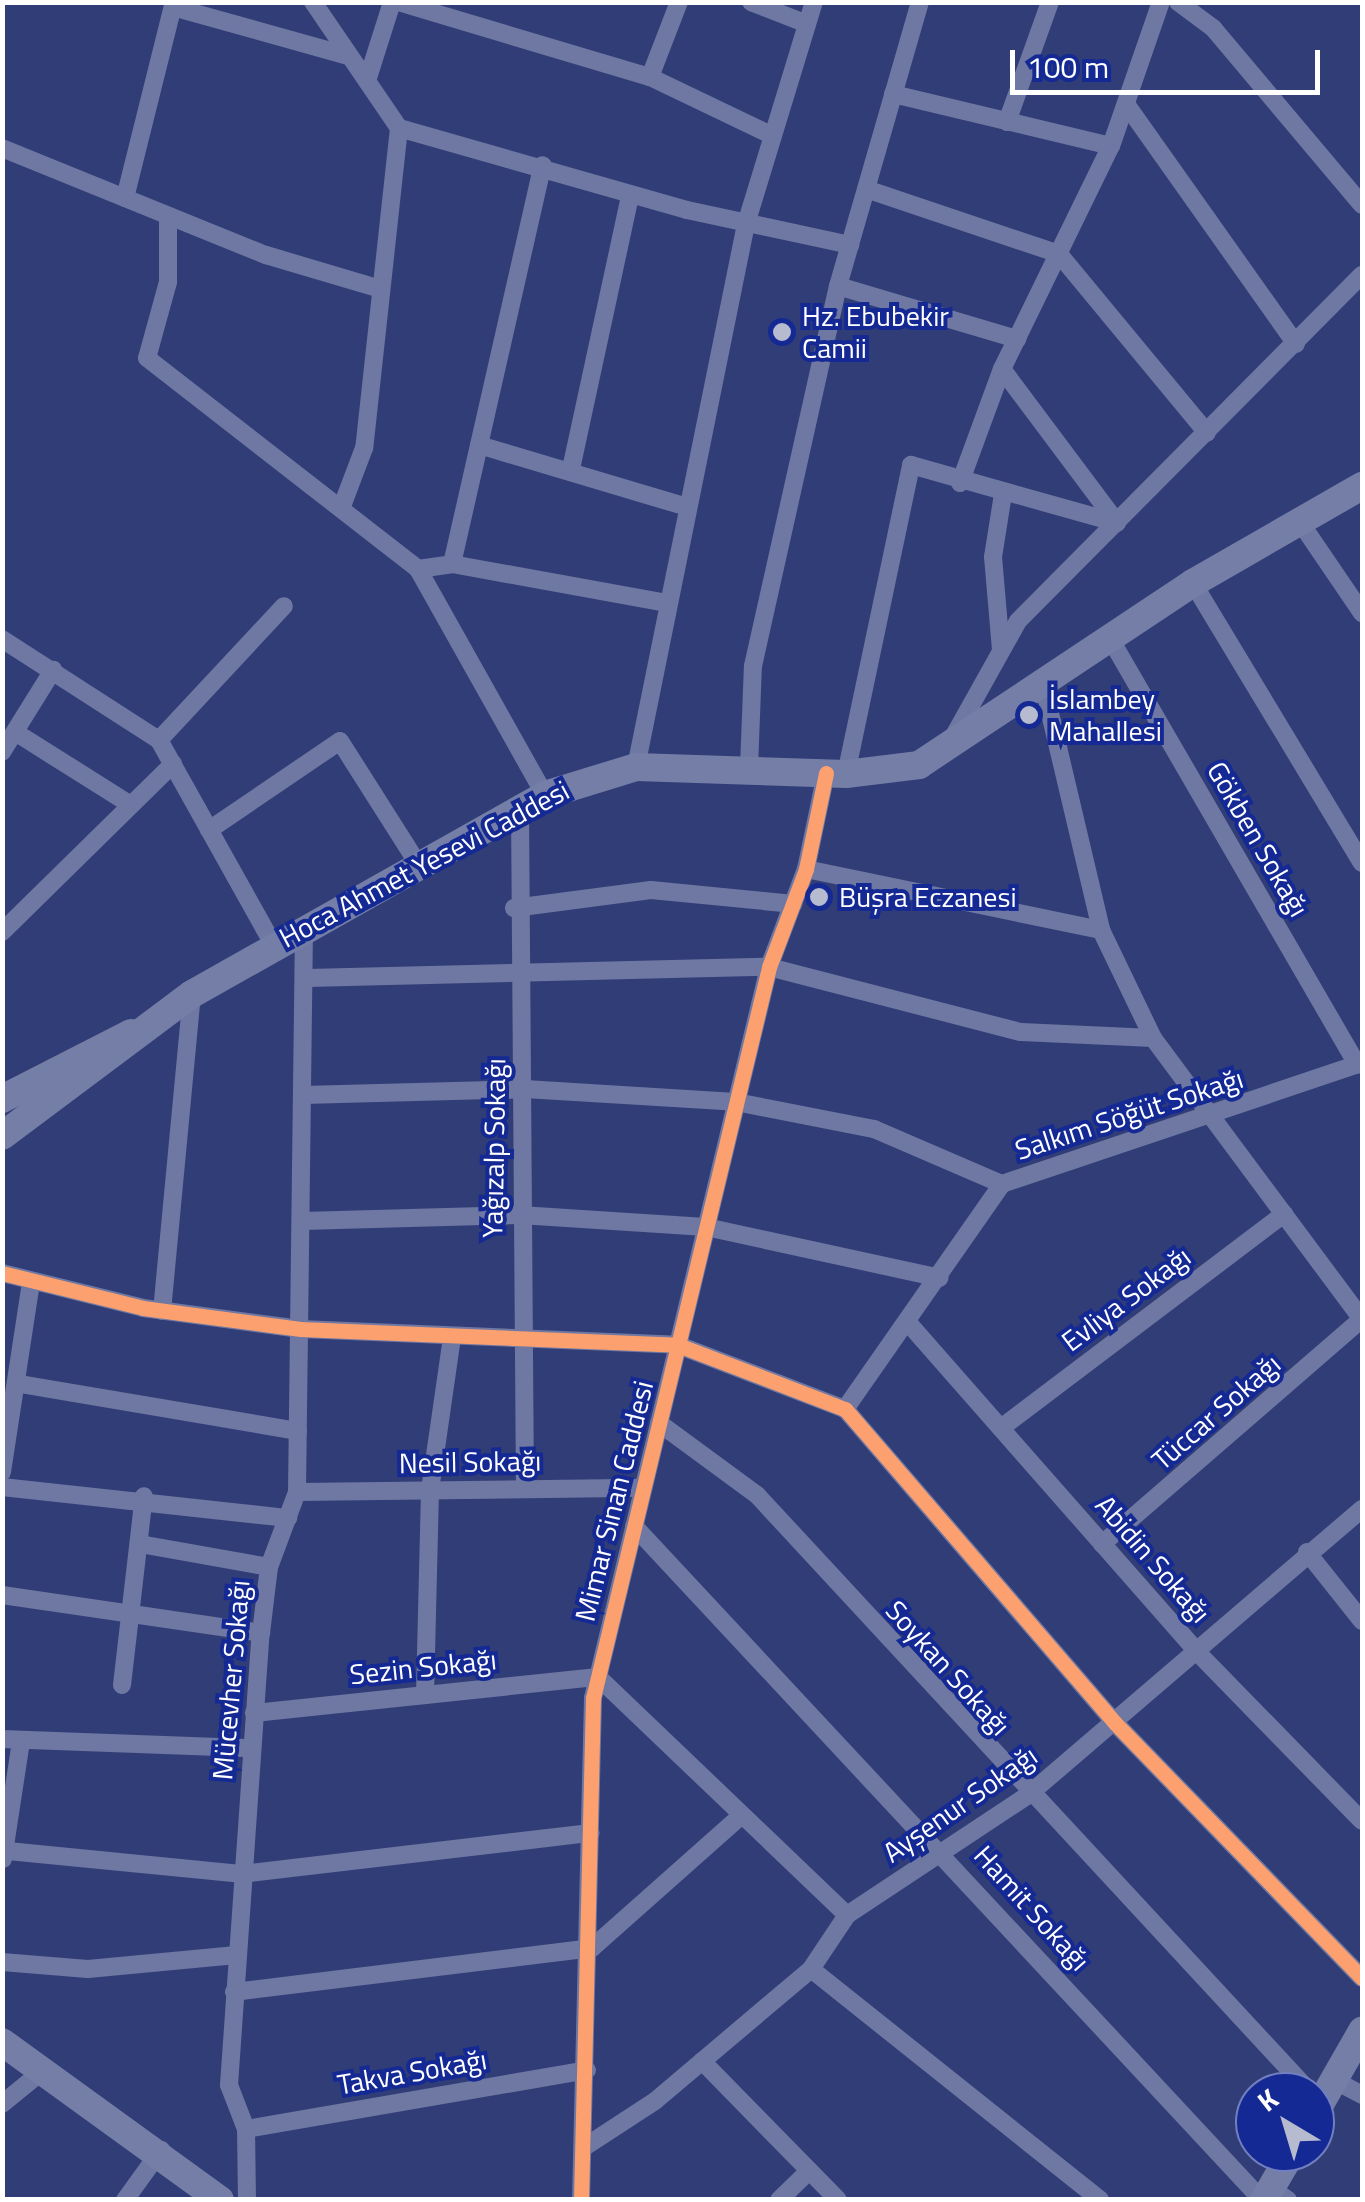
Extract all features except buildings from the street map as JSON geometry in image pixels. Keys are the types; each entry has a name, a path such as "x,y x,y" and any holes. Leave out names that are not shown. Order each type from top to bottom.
{"main road":[{"name":"Hoca Ahmet Yesevi Caddesi","path":"2,1136 137,1031 192,994 304,926 532,802 636,767 836,774 904,769 946,750 1044,688 1194,583 1298,519 1362,486"},
{"path":"2,1100 77,1053 137,1031"},
{"path":"1335,2072 1362,2031"},
{"path":"2,2042 162,2149 220,2200"},
{"path":"1271,2196 1282,2172"}],"street":[{"path":"313,2 399,128 364,448 341,509"},
{"path":"366,80 395,2 650,77 771,135"},
{"path":"650,77 678,2"},
{"path":"751,2 807,24"},
{"path":"636,767 746,224 814,2"},
{"path":"749,768 753,666 838,286 920,2"},
{"path":"1007,122 1050,2"},
{"path":"1117,524 960,483 1002,369 1111,146 1161,2"},
{"path":"1178,2 1214,28 1362,205"},
{"path":"125,198 174,5 350,56"},
{"path":"894,94 1111,146"},
{"path":"1126,104 1296,344"},
{"path":"399,128 543,165 630,195 850,245"},
{"path":"2,148 168,216 382,289"},
{"path":"452,564 543,165"},
{"path":"866,189 1059,254 1207,433"},
{"path":"570,469 630,195"},
{"path":"168,216 168,282 147,358 418,570 532,802"},
{"path":"946,750 1001,650 1117,524 1296,344 1354,293 1362,276"},
{"path":"838,286 1017,339"},
{"path":"1002,369 1117,524"},
{"path":"479,445 687,507"},
{"name":"Mimar Sinan Caddesi","path":"577,2198 584,2148 598,1677 769,967 836,774 911,466 960,483"},
{"path":"1001,650 993,557 1003,494"},
{"path":"1298,519 1362,613"},
{"path":"418,570 452,564 667,602"},
{"path":"1194,583 1362,863"},
{"path":"159,740 284,606"},
{"path":"2,639 159,740 273,944"},
{"name":"Gökben Sokağı","path":"1111,640 1360,1064"},
{"path":"2,752 53,670"},
{"path":"1044,688 1101,930 1153,1038 1362,1319"},
{"path":"15,732 132,805"},
{"path":"210,830 340,741 418,864"},
{"path":"2,932 173,764"},
{"name":"Yağızalp Sokağı","path":"525,1489 520,1215 524,1089 514,908 532,802"},
{"path":"806,869 1101,930"},
{"path":"514,908 652,890 793,904"},
{"name":"Mücevher Sokağı","path":"247,2200 246,2129 229,2084 261,1633 269,1567 297,1492 308,978 304,926"},
{"path":"308,978 516,970 769,967 1021,1032 1153,1038"},
{"path":"162,1311 192,994"},
{"name":"Salkım Söğüt Sokağı","path":"845,1409 911,1326 1002,1184 1213,1118 1360,1064"},
{"path":"303,1095 524,1089 736,1102 874,1129 1002,1184"},
{"name":"Evliya Sokağı","path":"1001,1428 1284,1214"},
{"path":"302,1221 520,1215 706,1227 940,1278"},
{"path":"2,1273 31,1283 162,1311 301,1329 678,1346 845,1409 1116,1724 1362,1978"},
{"path":"2,1472 20,1384 31,1283"},
{"name":"Tüccar Sokağı","path":"1102,1544 1362,1319"},
{"name":"Abidin Sokağı","path":"911,1326 1200,1654 1362,1820"},
{"path":"425,1695 430,1490 452,1337"},
{"path":"20,1384 298,1430"},
{"name":"Soykan Sokağı","path":"659,1424 757,1496 1027,1796 1295,2072"},
{"path":"2,1487 144,1496 288,1518"},
{"name":"Nesil Sokağı","path":"297,1492 643,1488"},
{"path":"122,1686 144,1496"},
{"name":"Ayşenur Sokağı","path":"847,1915 1027,1796 1200,1654 1307,1552 1362,1509"},
{"name":"Hamit Sokağı","path":"634,1526 1271,2196"},
{"path":"140,1544 269,1567"},
{"path":"1307,1552 1362,1621"},
{"path":"2,1595 130,1610 261,1633"},
{"path":"584,2148 702,2061 810,1968 847,1915 598,1677"},
{"name":"Sezin Sokağı","path":"254,1713 598,1677"},
{"path":"252,1748 12,1740 5,1856 241,1874 591,1833"},
{"path":"234,1992 592,1948 742,1814"},
{"path":"2,1962 88,1969 236,1955"},
{"path":"810,1968 1100,2200"},
{"path":"702,2061 838,2200"},
{"path":"2,2104 45,2069"},
{"name":"Takva Sokağı","path":"246,2129 586,2070"},
{"name":"Soykan Sokağı","path":"1335,2096 1362,2095"},
{"path":"125,2200 162,2149"},
{"path":"779,2200 809,2172"}],"cycle path":[{"path":"581,2200 593,1698 769,967 806,869 826,773"},
{"path":"2,1273 143,1308 301,1329 678,1345 845,1409 1115,1723 1362,1978"}],"place":[{"name":"Hz. Ebubekir Camii","path":"782,332"},
{"name":"İslambey Mahallesi","path":"1029,715"},
{"name":"Büşra Eczanesi","path":"819,897"}]}
